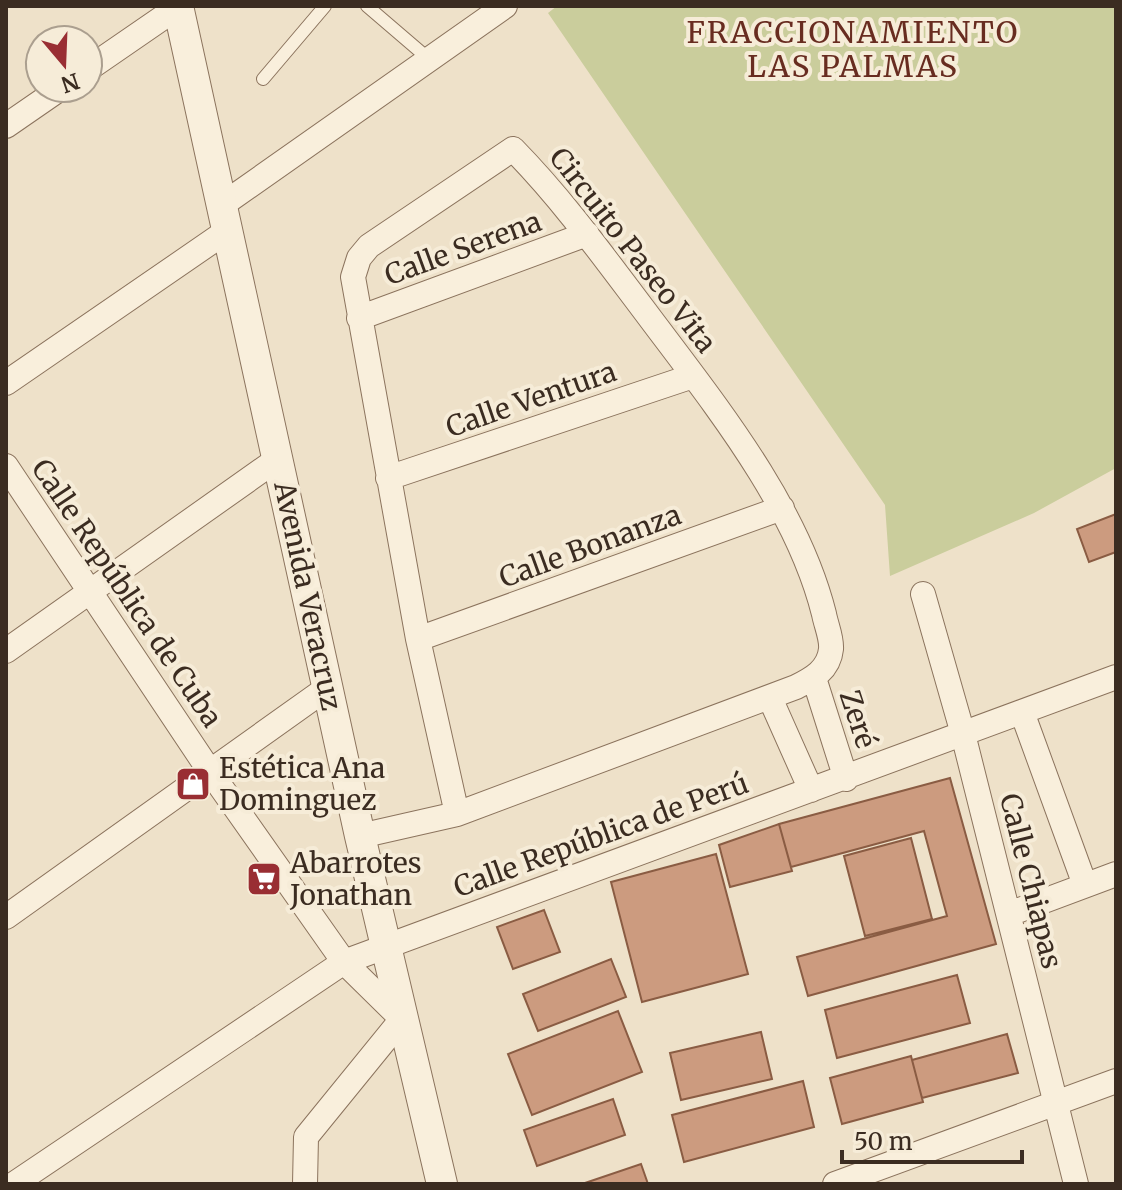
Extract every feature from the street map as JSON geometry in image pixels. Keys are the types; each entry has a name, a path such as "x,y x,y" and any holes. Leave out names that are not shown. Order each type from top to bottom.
{"street":[{"path":"104,58 178,6"},
{"name":"Avenida Veracruz","path":"178,6 360,836 442,1184"},
{"path":"6,383 505,6"},
{"path":"6,126 38,104"},
{"name":"Circuito Paseo Vita","path":"457,814 418,639 353,277 359,258 369,246 513,149 549,186 587,234 693,376 782,508 820,598 832,646 829,660 814,678"},
{"name":"Calle Serena","path":"359,318 587,234"},
{"name":"Calle Ventura","path":"388,478 693,376"},
{"path":"6,651 279,458"},
{"name":"Calle República de Cuba","path":"6,466 92,590 211,773 344,962 402,1019"},
{"name":"Calle Bonanza","path":"418,639 782,508"},
{"name":"Calle Chiapas","path":"923,594 963,734 1076,1184"},
{"name":"Calle República de Perú","path":"14,1184 344,962 1116,677"},
{"path":"360,836 457,814 770,698 814,678"},
{"name":"Zeré","path":"814,678 846,779"},
{"path":"6,917 327,688"},
{"path":"770,698 811,790"},
{"path":"1022,712 1085,885"},
{"path":"1009,914 1116,874"},
{"path":"305,1184 306,1137 402,1019"},
{"path":"835,1184 1116,1081"}],"lane":[{"path":"263,79 325,6"},
{"path":"367,6 430,60"}],"green space":[{"path":"557,6 1116,6 1116,468 1034,513 890,576 885,505 548,13"}],"building":[{"path":"1116,514 1116,552 1089,562 1077,529"},
{"path":"950,778 996,944 808,996 797,957 947,916 924,831 791,867 779,824"},
{"path":"779,824 792,871 730,887 719,845"},
{"path":"911,838 932,919 865,936 844,856"},
{"path":"716,854 748,974 642,1002 611,882"},
{"path":"544,910 560,952 513,969 497,927"},
{"path":"611,959 626,997 538,1031 523,994"},
{"path":"957,975 970,1023 837,1058 825,1010"},
{"path":"618,1011 642,1072 532,1115 508,1054"},
{"path":"761,1032 772,1079 681,1100 670,1053"},
{"path":"1007,1034 1018,1073 922,1098 912,1060"},
{"path":"911,1056 923,1102 842,1124 830,1078"},
{"path":"803,1081 814,1127 684,1162 672,1115"},
{"path":"613,1099 625,1135 537,1166 524,1130"},
{"path":"641,1164 648,1184 582,1184"}],"place":[{"name":"Estética Ana Dominguez","path":"193,784"},
{"name":"Abarrotes Jonathan","path":"264,879"}],"district":[{"name":"FRACCIONAMIENTO LAS PALMAS","path":"853,49"}]}
